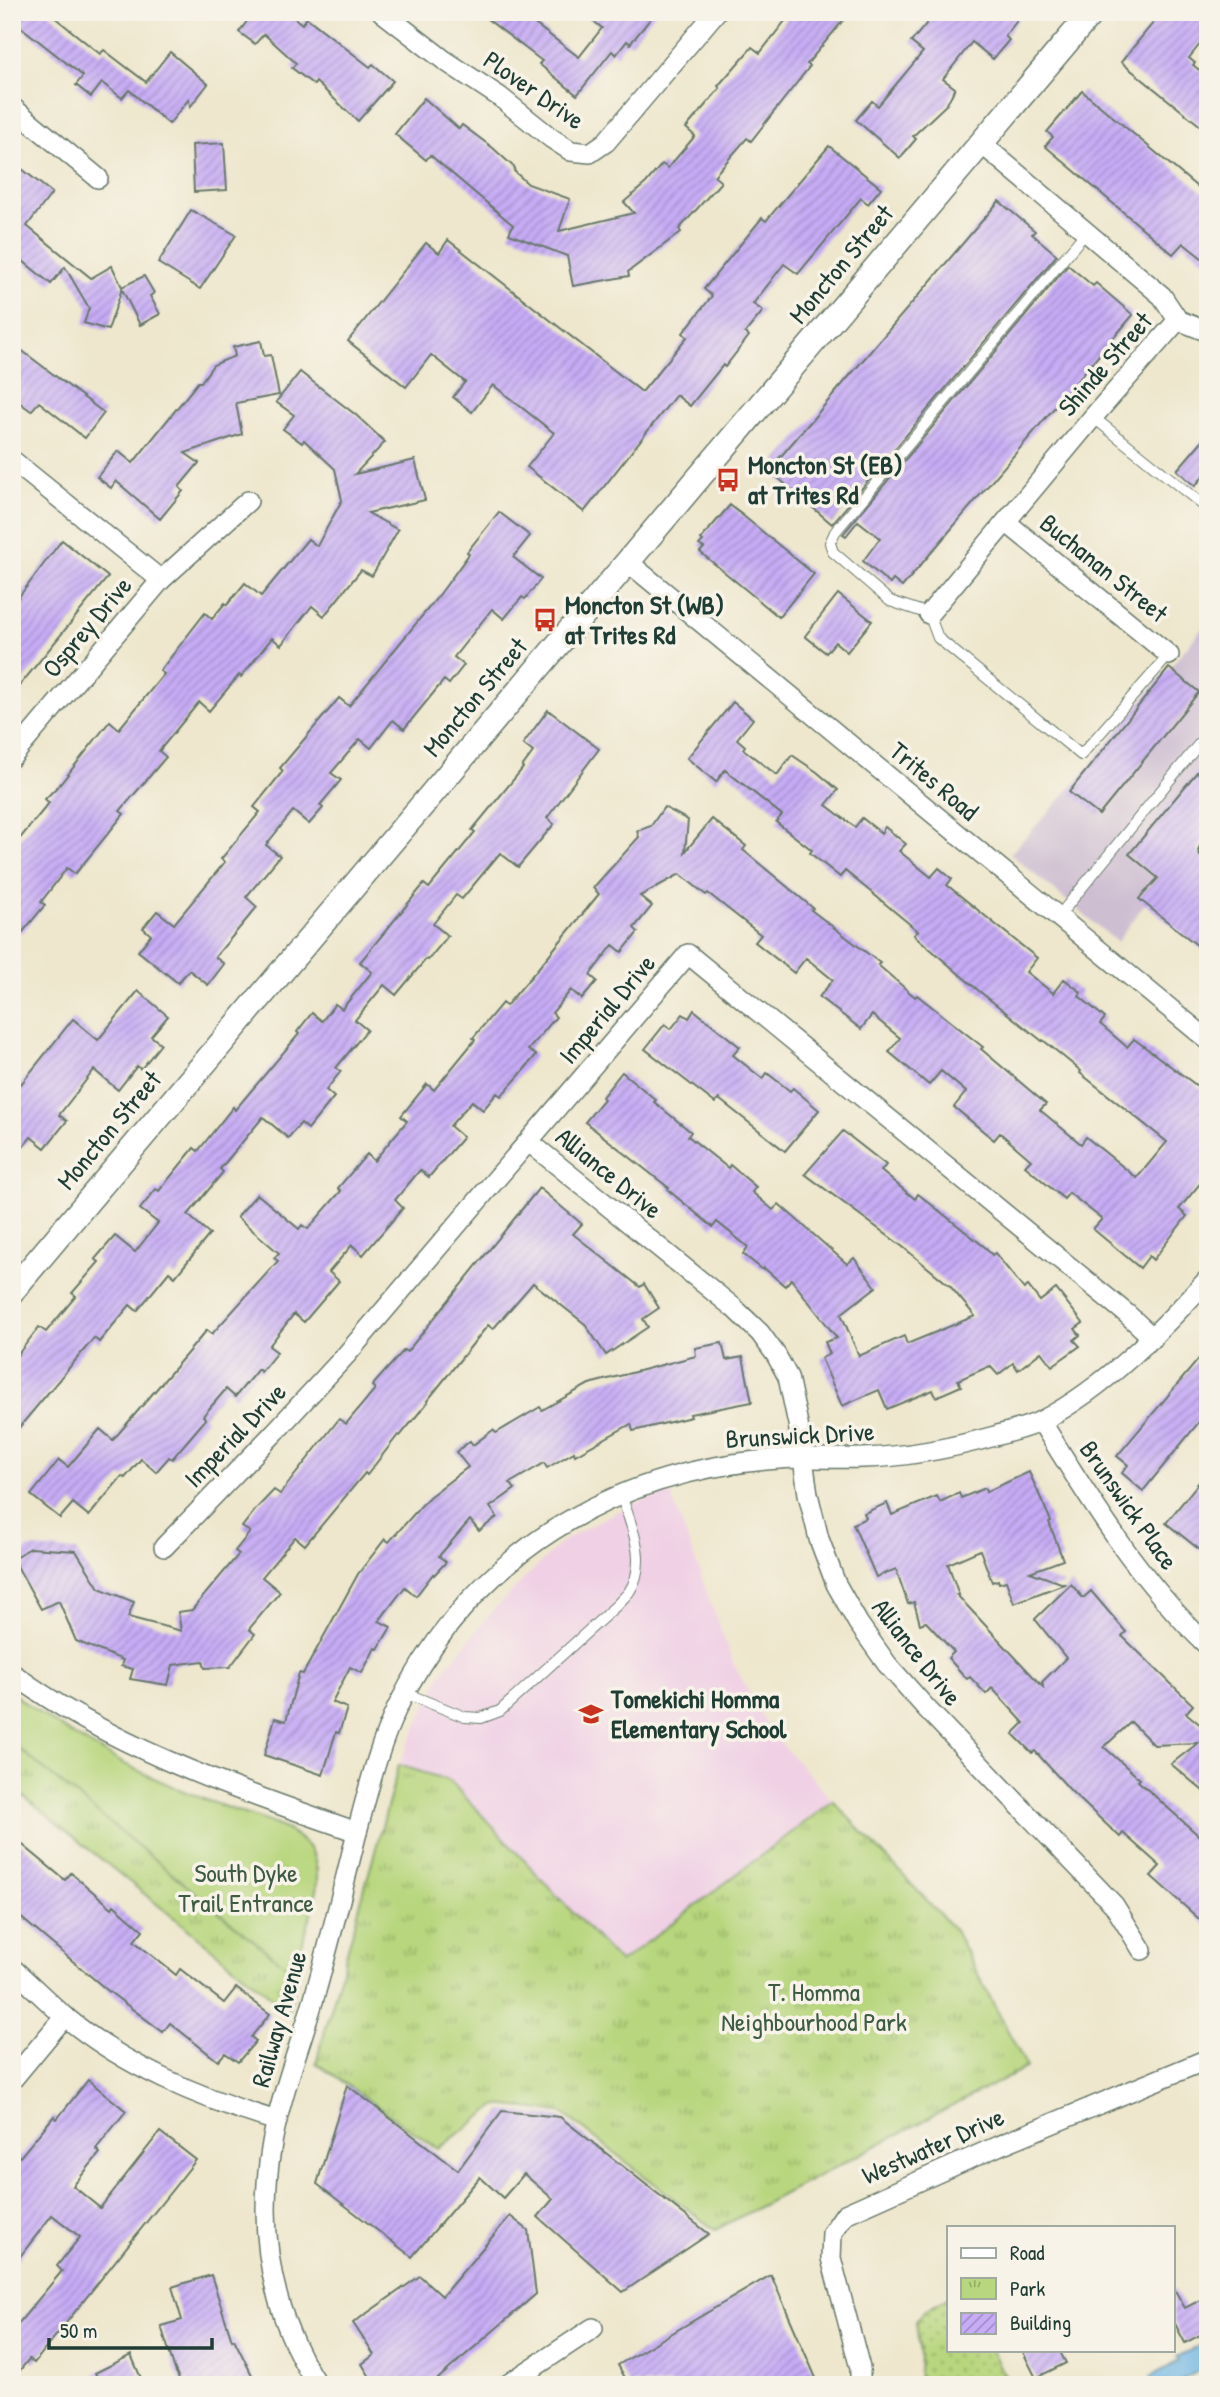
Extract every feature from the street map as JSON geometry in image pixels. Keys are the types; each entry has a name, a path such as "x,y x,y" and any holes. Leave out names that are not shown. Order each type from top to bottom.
{"street":[{"name":"Plover Drive","path":"382,12 435,54 500,97 551,138 571,150 590,153 606,142 716,12"},
{"name":"Moncton Street","path":"12,1291 1093,12"},
{"path":"12,107 98,178"},
{"name":"Shinde Street","path":"929,614 1093,417 1178,320 1162,296 982,144"},
{"path":"1178,320 1208,331"},
{"name":"Osprey Drive","path":"12,460 161,580 12,757"},
{"path":"161,580 248,501"},
{"name":"Buchanan Street","path":"1006,523 1169,655"},
{"name":"Trites Road","path":"628,562 1208,1040"},
{"name":"Imperial Drive","path":"163,1547 347,1354 688,954 1153,1338"},
{"name":"Alliance Drive","path":"529,1142 734,1308 760,1333 788,1377 808,1494 819,1539 836,1584 858,1623 887,1664 926,1708 1114,1905 1142,1951"},
{"name":"Brunswick Drive","path":"357,1832 382,1745 405,1693 437,1642 489,1581 517,1555 553,1530 584,1511 641,1486 714,1467 779,1459 867,1458 917,1454 973,1442 1041,1421 1102,1381 1153,1338 1208,1279"},
{"name":"Brunswick Place","path":"1041,1421 1089,1500 1141,1571 1208,1646"},
{"path":"12,1673 86,1719 172,1762 224,1785 357,1832"},
{"name":"Railway Avenue","path":"317,2385 289,2329 270,2268 265,2222 267,2185 277,2121 319,1980 357,1832"},
{"path":"12,1968 65,2016 127,2059 191,2091 277,2121"},
{"path":"12,2080 65,2016"},
{"name":"Westwater Drive","path":"860,2385 860,2368 831,2258 832,2233 845,2214 998,2146 1208,2059"},
{"path":"507,2385 593,2329"}],"lane":[{"path":"1087,231 835,532 830,542 833,552 890,601 929,614 938,638 1081,755 1169,655"},
{"path":"1093,417 1208,509"},
{"path":"1058,917 1208,733"},
{"path":"405,1693 465,1717 481,1718 500,1710 521,1693 608,1613 630,1591 636,1574 638,1553 621,1494"}],"shaded area":[{"path":"1208,621 1208,825 1159,884 1117,942 1010,854 1080,778"},
{"name":"Tomekichi Homma Elementary School","path":"670,1492 733,1663 772,1734 833,1801 620,1963 450,1781 399,1765 441,1674 495,1608 563,1541 608,1516"}],"green space":[{"name":"South Dyke Trail Entrance","path":"12,1693 65,1731 121,1764 181,1791 282,1827 307,1846 313,1855 317,1880 296,1963 298,1974 288,2010 12,1787"},
{"name":"South Dyke Trail Entrance","path":"12,1693 66,1731 122,1763 211,1802 272,1823 300,1839 313,1855 317,1881 312,1909 296,1963 289,1967 274,1957 12,1743"},
{"name":"T. Homma Neighbourhood Park","path":"399,1765 450,1781 620,1963 833,1801 954,1929 1027,2067 715,2230 561,2112 497,2105 438,2149 316,2063"},
{"path":"947,2298 947,2352 992,2352 1010,2385 918,2385 920,2356 916,2321 925,2310"}],"water":[{"path":"1204,2343 1208,2350 1208,2366 1173,2385 1154,2385 1150,2377 1179,2361 1177,2357"}],"building":[{"path":"12,12 48,12 100,54 104,50 146,82 170,52 208,84 190,107 189,99 169,124 129,90 122,98 102,83 91,97 76,85 83,76 12,20"},
{"path":"254,12 287,12 302,24 307,18 370,67 373,64 393,81 358,121 316,82 314,85 292,68 296,63 264,34 255,44 239,32"},
{"path":"478,12 545,12 535,24 579,57 602,28 582,12 656,12 630,44 627,41 616,55 612,51 577,95 539,64 542,61"},
{"path":"792,12 850,12 807,64 810,66 751,141 747,138 714,176 721,182 679,229 681,232 628,272 629,276 573,286 567,256 509,234 513,225 430,155 426,160 395,134 424,98 459,129 462,125 493,148 528,184 570,199 559,231 634,213 624,202 646,183 662,164 668,168 695,136 686,128 720,88 718,86 752,47 760,53"},
{"path":"936,12 1024,12 1005,36 1009,40 993,59 972,42 943,79 955,88 947,104 913,136 916,139 900,158 856,120 872,101 878,106 923,52 911,42"},
{"path":"1162,12 1208,12 1208,34 1189,58 1195,63 1193,65 1208,77 1208,132 1121,62"},
{"path":"1082,91 1208,196 1208,263 1183,243 1173,254 1045,146 1053,137 1047,132"},
{"path":"224,143 227,190 194,192 192,145"},
{"path":"829,146 881,188 868,204 861,198 798,274 784,264 753,304 763,311 745,333 749,336 725,367 723,365 690,406 676,395 584,512 527,467 554,433 493,385 472,412 453,397 465,382 431,355 406,387 348,341 426,243 439,253 448,240 642,392 687,337 683,333 712,296 704,289 762,218 766,221"},
{"path":"12,161 52,193 27,226 91,278 112,266 122,287 144,276 154,293 150,296 160,314 140,325 122,289 108,330 84,323 89,308 65,267 51,284 12,252"},
{"path":"999,201 1035,231 1032,234 1057,255 832,524 771,472 778,464 776,462"},
{"path":"191,210 236,235 200,289 158,263"},
{"path":"1068,265 1093,286 1096,283 1133,315 902,587 893,580 890,584 863,561 880,538 858,521 846,536 843,534"},
{"path":"261,341 264,356 271,355 279,395 236,403 242,434 185,453 199,463 179,487 183,491 160,519 116,481 111,488 97,477 118,451 133,463 213,365 235,356 233,347"},
{"path":"12,343 104,413 85,438 39,402 31,411 12,397"},
{"path":"300,372 356,415 385,442 355,474 415,460 425,500 368,513 398,530 372,576 361,570 324,616 312,606 281,645 272,638 209,711 199,702 159,751 166,757 120,811 124,814 75,874 67,868 41,902 45,905 22,933 12,925 12,848 49,803 45,799 110,721 119,729 164,674 160,671 205,613 212,619 245,583 261,596 308,539 317,546 342,500 335,469 304,440 302,443 283,429 294,415 276,402"},
{"path":"1208,434 1208,471 1195,486 1177,470"},
{"path":"730,505 814,574 779,617 700,552 704,548 699,545 703,541 701,539"},
{"path":"499,512 530,536 513,557 541,579 504,619 492,609 454,657 464,665 449,684 444,680 404,729 393,720 371,748 360,739 331,773 341,780 320,805 323,808 309,824 293,811 266,845 280,856 246,897 257,907 215,957 224,964 208,985 189,970 178,983 138,951 151,935 143,928 157,911 174,924 225,862 221,859 260,812 254,807 283,771 280,768 339,698 349,706 440,594 469,554 467,552"},
{"path":"62,540 108,577 12,695 12,606"},
{"path":"838,594 872,621 847,652 835,642 826,653 805,636"},
{"path":"1169,668 1199,692 1099,815 1069,792"},
{"path":"733,702 753,719 737,739 745,746 743,749 777,775 792,755 817,772 838,790 826,805 855,827 862,818 881,833 885,827 906,844 899,851 931,877 939,868 952,879 947,885 1037,958 1026,972 1053,993 1064,979 1081,992 1079,996 1105,1018 1100,1024 1127,1047 1134,1039 1208,1094 1208,1174 1179,1209 1187,1216 1153,1260 1149,1256 1140,1268 1093,1229 1102,1219 1069,1193 1064,1199 1025,1166 1031,1160 1000,1133 994,1140 954,1107 966,1092 941,1071 929,1085 889,1052 900,1038 872,1015 861,1029 819,997 833,980 806,958 794,973 755,942 761,935 680,874 640,896 652,906 634,928 638,932 622,952 613,945 590,975 597,981 582,999 571,990 552,1013 556,1017 528,1050 536,1055 519,1076 501,1096 497,1093 483,1110 472,1101 450,1126 463,1137 429,1177 420,1170 395,1200 403,1208 363,1255 352,1245 329,1272 339,1281 304,1322 294,1314 269,1346 277,1352 261,1372 258,1369 235,1397 226,1389 203,1416 206,1419 172,1459 169,1457 156,1472 141,1459 125,1478 122,1476 89,1516 73,1503 60,1518 31,1495 59,1460 68,1467 100,1429 113,1440 207,1330 212,1334 278,1261 274,1258 279,1253 237,1217 257,1194 299,1229 302,1225 308,1229 341,1191 338,1188 367,1154 374,1161 407,1121 401,1116 427,1084 434,1090 502,1003 506,1006 535,972 599,894 593,888 639,837 637,831 651,826 664,807 688,820 685,852 712,819 746,846 743,850 813,908 811,910 880,963 878,965 915,997 917,995 983,1047 981,1049 1046,1104 1040,1110 1081,1144 1086,1137 1137,1178 1167,1142 979,991 914,935 918,931 845,871 840,877 810,853 812,850 776,822 782,815 725,770 716,782 687,758"},
{"path":"548,710 599,749 547,818 554,824 518,867 500,853 462,899 456,895 433,924 448,936 396,995 384,985 355,1020 367,1030 336,1068 341,1071 326,1090 334,1097 308,1129 301,1123 288,1138 263,1117 220,1169 223,1172 188,1215 210,1234 175,1277 169,1272 137,1311 130,1305 99,1342 94,1338 12,1436 12,1362 39,1327 46,1332 76,1296 72,1293 99,1262 95,1259 115,1236 135,1252 158,1223 140,1209 156,1189 159,1191 194,1148 198,1151 233,1107 235,1110 299,1034 297,1032 312,1013 322,1021 335,1004 342,1009 372,972 360,962 424,884 429,888 523,768 533,752 523,744"},
{"path":"1197,772 1208,781 1208,843 1201,844 1198,850 1200,856 1208,859 1208,954 1139,899 1158,878 1129,854"},
{"path":"138,991 168,1016 151,1036 161,1044 141,1069 137,1066 118,1090 94,1070 59,1115 67,1121 45,1148 31,1137 23,1147 12,1138 12,1077 21,1084 73,1019 98,1040"},
{"path":"694,1010 740,1047 733,1055 763,1079 767,1073 790,1091 793,1088 819,1110 785,1151 719,1099 715,1103 645,1049 665,1024 671,1029 683,1014 689,1018"},
{"path":"622,1072 691,1132 688,1136 756,1187 752,1192 773,1210 779,1204 847,1264 854,1258 876,1287 841,1314 859,1356 904,1336 907,1344 975,1316 950,1286 903,1247 805,1174 843,1131 886,1165 881,1171 915,1199 918,1194 992,1255 995,1253 1024,1289 1028,1286 1040,1301 1056,1289 1083,1323 1075,1329 1080,1335 1074,1340 1080,1346 1052,1366 1041,1352 1018,1370 1013,1363 998,1375 990,1366 958,1380 961,1386 936,1397 933,1390 887,1409 879,1390 842,1406 821,1358 830,1354 825,1342 837,1338 791,1279 785,1286 764,1268 763,1270 743,1254 748,1247 717,1222 713,1227 668,1190 669,1188 585,1122"},
{"path":"539,1188 582,1224 573,1234 640,1287 644,1284 659,1308 643,1319 648,1327 606,1355 585,1324 533,1283 493,1329 488,1325 400,1436 398,1435 367,1475 365,1473 305,1545 295,1537 262,1577 280,1592 249,1629 255,1634 230,1667 205,1668 203,1661 173,1665 168,1685 130,1679 133,1669 121,1666 123,1660 76,1641 59,1601 41,1609 13,1559 30,1548 76,1551 99,1588 134,1602 128,1617 181,1631 178,1612 192,1610 239,1554 235,1551 250,1532 242,1527 256,1509 274,1490 280,1494 339,1419 346,1424 375,1389 372,1386 404,1350 407,1352"},
{"path":"722,1343 726,1360 743,1357 752,1402 690,1414 691,1417 633,1431 631,1424 575,1455 574,1452 547,1468 544,1463 510,1483 515,1489 490,1507 497,1517 479,1531 470,1520 439,1556 446,1562 416,1596 405,1587 379,1621 391,1627 378,1649 375,1648 362,1673 350,1667 332,1702 347,1708 339,1733 336,1732 323,1775 264,1755 275,1718 286,1721 299,1673 303,1674 358,1574 385,1539 389,1542 429,1497 468,1467 456,1452 470,1441 473,1445 493,1430 496,1433 540,1407 542,1410 589,1384 696,1356 695,1348"},
{"path":"1208,1348 1208,1411 1143,1491 1122,1473 1128,1465 1117,1456"},
{"path":"1208,1471 1208,1540 1200,1550 1166,1523"},
{"path":"1029,1472 1051,1521 1049,1522 1063,1560 1030,1572 1064,1584 1014,1603 1006,1581 992,1582 980,1550 948,1564 957,1595 1043,1687 1042,1682 1066,1658 1035,1619 1071,1584 1083,1598 1091,1591 1126,1632 1122,1636 1193,1705 1186,1713 1208,1731 1208,1795 1171,1764 1198,1743 1154,1745 1131,1722 1104,1747 1208,1844 1208,1927 1151,1876 1160,1866 1123,1833 1120,1837 1071,1791 1035,1751 1032,1753 1013,1734 1024,1723 992,1688 986,1694 970,1677 967,1679 948,1658 954,1652 926,1622 920,1624 914,1602 908,1604 896,1569 876,1577 853,1524 866,1518 864,1513 887,1503 892,1515 937,1496 940,1502 959,1493 961,1498 985,1488 986,1492"},
{"path":"12,1836 65,1880 71,1873 112,1908 114,1905 143,1930 134,1941 176,1975 180,1969 224,2003 236,1988 270,2014 251,2037 256,2041 238,2062 225,2053 218,2061 170,2023 163,2032 107,1990 12,1910"},
{"path":"88,2080 126,2111 96,2149 100,2153 73,2186 100,2208 160,2132 196,2160 34,2363 29,2359 12,2380 12,2331 62,2271 57,2266 80,2237 52,2215 12,2267 12,2151 20,2157 54,2116 57,2119"},
{"path":"347,2085 458,2170 502,2111 560,2117 709,2234 623,2292 538,2217 553,2199 524,2174 503,2198 480,2177 412,2257 317,2184"},
{"path":"510,2216 528,2230 536,2294 433,2383 375,2385 362,2364 374,2355 353,2323 420,2276 442,2296"},
{"path":"211,2275 232,2340 234,2339 257,2385 182,2385 175,2370 161,2326 182,2320 172,2287"},
{"path":"771,2275 819,2385 629,2385 618,2365"},
{"path":"1174,2289 1185,2308 1208,2296 1208,2331 1185,2343 1174,2322"},
{"path":"1023,2352 1060,2352 1066,2363 1036,2378"},
{"path":"131,2355 144,2385 101,2385 95,2373"}],"place":[{"name":"Moncton St (EB) at Trites Rd","path":"728,480"},
{"name":"Moncton St (WB) at Trites Rd","path":"545,620"},
{"name":"Tomekichi Homma Elementary School","path":"591,1714"}]}
